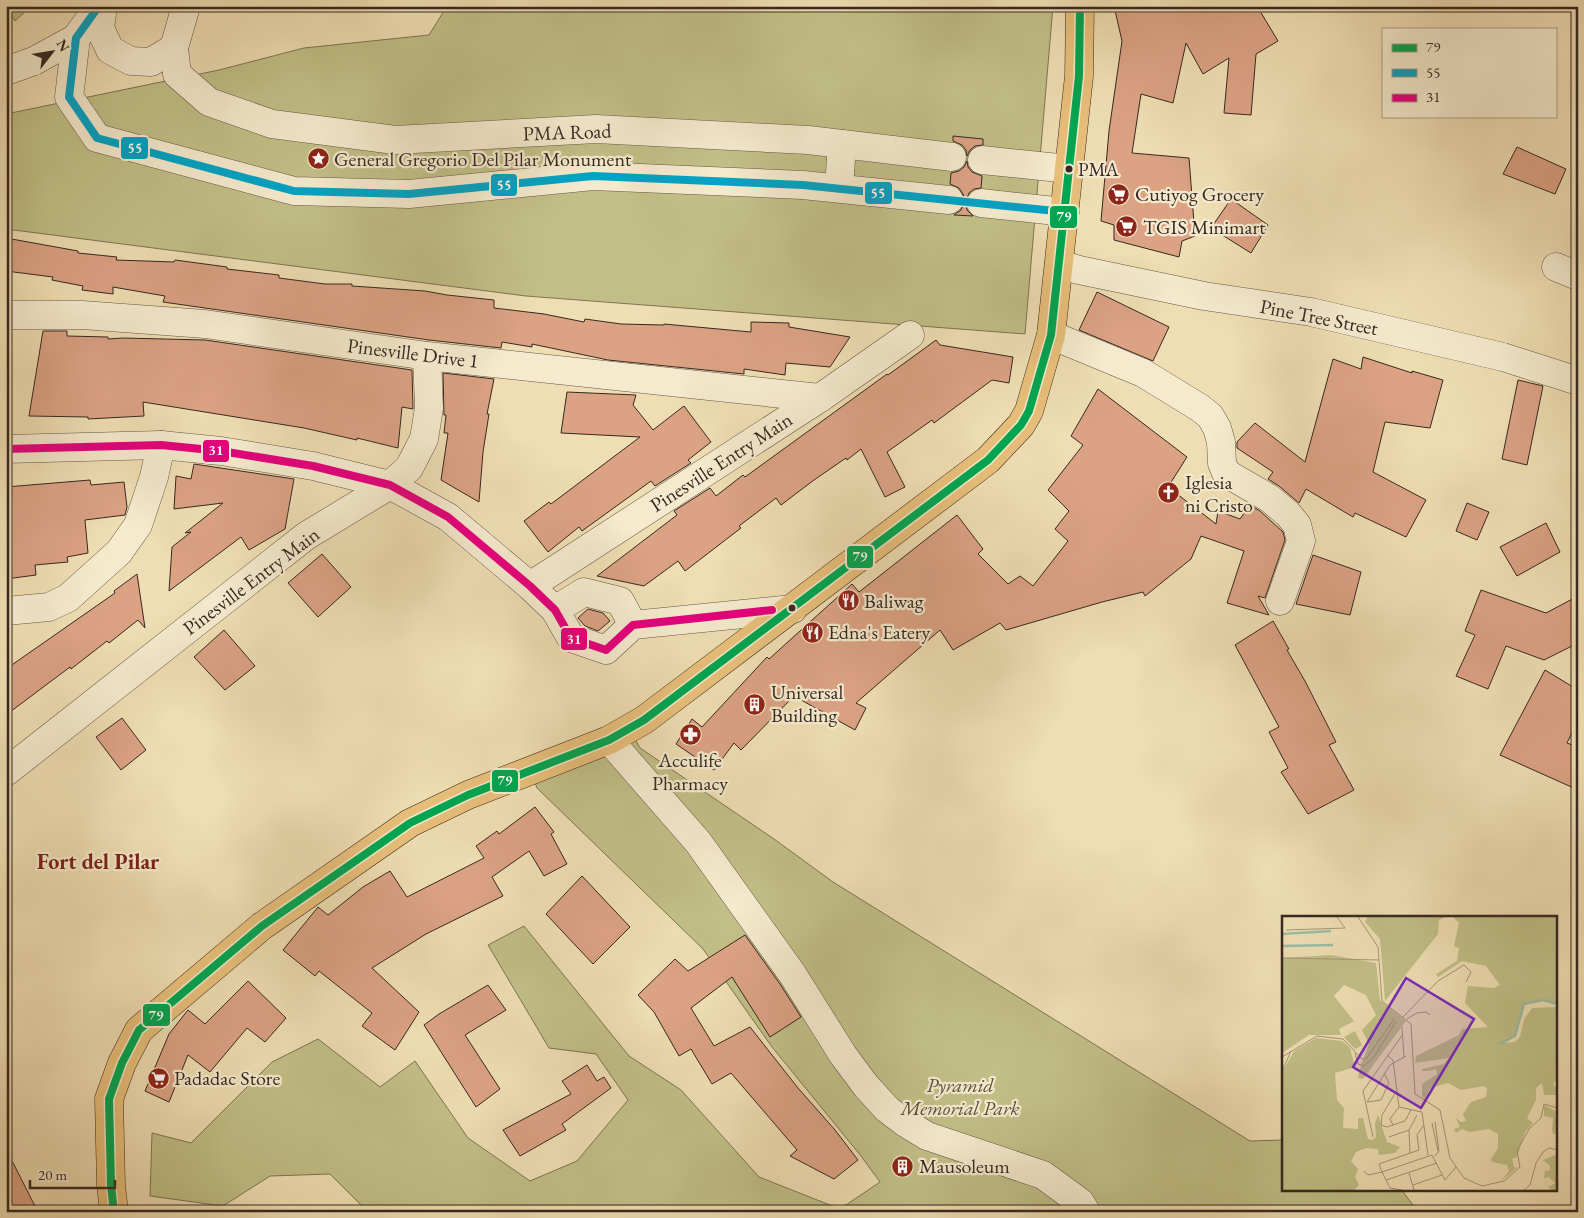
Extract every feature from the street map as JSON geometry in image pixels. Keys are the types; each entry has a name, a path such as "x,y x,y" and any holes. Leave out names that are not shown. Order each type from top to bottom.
{"main road":[{"path":"114,1212 111,1185 109,1099 122,1063 139,1030 262,926 410,823 468,796 609,740 644,720 988,460 1021,425 1029,411 1051,335 1079,76 1080,6"}],"street":[{"path":"6,71 34,61 76,38 99,6"},
{"path":"103,6 100,28 110,50 131,61 151,62 174,48"},
{"name":"PMA Road","path":"186,6 174,48 177,74 209,102 272,124 395,140 596,129 808,140 952,156"},
{"path":"76,38 69,97 97,138 294,191 409,194 593,176 803,185 949,200"},
{"path":"839,188 842,144"},
{"path":"982,160 1069,169"},
{"path":"980,203 1065,212"},
{"name":"Pine Tree Street","path":"1058,264 1204,296 1311,312 1503,357 1578,381"},
{"name":"Pinesville Drive 1","path":"6,315 82,316 205,324 427,356 820,398"},
{"name":"Pinesville Entry Main","path":"530,586 820,398 910,335"},
{"path":"1051,335 1143,373 1210,416 1217,428 1221,442 1222,464 1226,473 1269,498 1288,514 1297,525 1301,541 1280,601"},
{"name":"Pinesville Entry Main","path":"6,772 306,536 390,485 409,468 424,439 429,408 427,356"},
{"path":"6,448 161,445 221,450 313,466 390,485 448,517 530,586 555,610 571,638 606,650 633,625 793,608"},
{"path":"6,611 49,607 68,598 119,552 138,525 154,477 161,445"},
{"path":"555,610 584,592 620,601 633,625"},
{"path":"609,740 698,842 793,975 843,1055 866,1086 887,1109 927,1136 1043,1175 1080,1202 1086,1212"}],"green space":[{"path":"6,6 31,6 15,21"},
{"path":"447,6 1053,6 1025,334 526,296 6,229 6,114 219,70 304,48 429,35"},
{"name":"Pyramid Memorial Park","path":"634,737 640,748 774,839 833,882 1250,1141 1282,1140 1282,1190 1402,1190 1418,1212 368,1212 330,1174 270,1176 223,1206 150,1196 152,1133 191,1143 272,1062 318,1039 380,1087 415,1061 468,1138 530,1181 577,1161 628,1100 596,1054 549,1048 488,945 524,926 629,1056 681,1090 759,1177 840,1209 880,1182 772,1047 703,949 537,788 534,780"}],"building":[{"path":"1114,6 1257,6 1278,41 1256,54 1251,115 1224,113 1229,58 1203,74 1186,43 1173,103 1141,94 1132,153 1189,158 1195,236 1182,241 1179,257 1114,240 1114,225 1101,221 1109,131 1122,41"},
{"path":"953,136 983,139 983,145 975,146 967,156 966,150 962,145 953,141"},
{"path":"1517,147 1566,169 1555,194 1503,174"},
{"path":"967,161 968,167 972,172 982,176 981,188 974,189 969,193 966,201 967,210 973,216 954,215 961,210 965,201 959,188 950,184 951,173 959,171"},
{"path":"1231,199 1268,225 1251,253 1211,228"},
{"path":"6,238 78,251 78,253 117,257 116,260 174,262 175,260 279,275 279,278 325,284 352,284 352,286 425,291 494,300 494,308 544,314 584,322 585,319 621,324 664,324 751,332 751,322 789,323 789,327 850,337 830,367 786,363 785,375 744,369 744,374 608,360 532,344 532,347 502,342 501,348 429,340 163,302 165,296 113,287 113,294 82,290 83,286 52,280 53,277 6,271"},
{"path":"1097,292 1169,327 1153,361 1079,330"},
{"path":"43,331 67,331 67,336 108,337 108,339 205,340 412,370 413,409 402,407 398,448 304,428 143,402 144,416 88,419 88,417 29,416"},
{"path":"936,340 940,345 1013,357 1009,383 992,380 934,423 932,420 887,452 905,487 885,497 861,449 814,480 781,505 776,498 739,526 741,528 685,571 678,561 644,586 597,576 677,515 674,511 710,488 716,496 743,475 745,477"},
{"path":"1363,357 1412,373 1412,371 1443,380 1430,428 1385,422 1373,472 1426,500 1406,537 1355,513 1353,517 1306,489 1299,503 1268,479 1273,472 1237,448 1237,442 1255,423 1305,462 1333,359 1361,369"},
{"path":"443,373 494,379 487,414 489,414 483,452 479,502 441,480 448,433 444,433 446,415 444,415"},
{"path":"1518,380 1543,386 1527,465 1502,459"},
{"path":"1098,389 1187,457 1168,487 1216,524 1218,511 1240,519 1250,505 1260,511 1283,532 1285,540 1265,598 1258,596 1269,615 1227,603 1244,551 1201,536 1191,559 1145,596 1143,592 1102,602 1006,630 1000,623 953,650 940,630 856,703 866,708 855,730 794,696 741,750 734,743 714,770 676,744 692,719 702,727 767,657 769,659 852,584 859,592 957,515 983,549 978,554 1008,584 1020,576 1033,586 1068,541 1055,529 1069,511 1048,490 1083,445 1071,436"},
{"path":"567,392 636,395 633,405 653,430 684,406 711,442 688,460 691,463 655,486 651,481 582,531 579,527 548,552 524,521 549,502 551,504 640,437 561,433"},
{"path":"194,464 294,479 285,529 249,550 241,537 169,591 172,547 191,532 185,533 223,503 174,509 176,476 191,479"},
{"path":"90,480 91,485 124,482 127,507 125,515 85,520 88,553 67,557 68,562 35,565 36,575 6,579 6,487"},
{"path":"1467,503 1489,512 1477,540 1456,531"},
{"path":"1546,523 1560,552 1517,576 1500,547"},
{"path":"322,554 351,587 318,617 288,583"},
{"path":"1313,555 1361,572 1350,615 1296,604"},
{"path":"137,574 145,628 138,620 109,643 107,641 6,715 6,669 115,593 114,591"},
{"path":"1481,590 1546,613 1578,596 1578,643 1544,660 1506,646 1488,689 1456,676 1475,635 1465,631"},
{"path":"588,609 603,613 610,621 598,631 585,626 578,618"},
{"path":"1273,621 1336,742 1329,745 1354,790 1308,814 1281,772 1288,768 1269,732 1279,727 1235,645"},
{"path":"224,630 255,666 225,690 194,657"},
{"path":"1545,670 1578,690 1578,720 1567,743 1578,747 1578,790 1500,755"},
{"path":"122,718 146,750 121,770 96,737"},
{"path":"535,807 554,832 551,834 567,864 544,876 529,851 492,877 503,896 426,934 372,968 419,1012 395,1050 362,1026 372,1013 319,971 315,976 283,950 318,907 328,915 363,887 390,871 407,897 484,858 476,846 497,831 499,834"},
{"path":"582,876 630,927 593,964 546,914"},
{"path":"745,935 801,1017 770,1037 732,977 691,1008 714,1046 750,1027 858,1160 834,1179 790,1156 797,1150 731,1073 712,1084 691,1049 679,1056 654,1012 638,995 675,959 688,971"},
{"path":"248,981 286,1018 265,1042 247,1028 210,1072 188,1055 169,1102 145,1091 169,1034 188,1010 205,1024"},
{"path":"488,985 506,1010 465,1035 500,1089 476,1107 424,1025"},
{"path":"587,1065 597,1081 604,1077 611,1088 562,1124 566,1130 520,1156 503,1130 571,1094 562,1081"},
{"path":"6,1149 38,1212 6,1212"}],"transit line":[{"name":"55","path":"99,6 76,38 69,97 97,138 294,191 409,194 593,176 803,185 1065,212"},
{"name":"79","path":"114,1212 111,1185 109,1099 122,1063 139,1030 262,926 410,823 468,795 609,740 644,720 988,460 1021,425 1029,411 1051,335 1079,76 1080,6"},
{"name":"31","path":"6,449 161,445 221,451 313,466 390,485 448,517 530,586 555,610 571,638 606,650 633,625 772,610"}],"place":[{"name":"General Gregorio Del Pilar Monument","path":"318,159"},
{"name":"PMA","path":"1069,169"},
{"name":"Cutiyog Grocery","path":"1119,194"},
{"name":"TGIS Minimart","path":"1127,227"},
{"name":"Iglesia ni Cristo","path":"1169,493"},
{"name":"Baliwag","path":"848,601"},
{"name":"Edna's Eatery","path":"812,632"},
{"name":"Universal Building","path":"755,704"},
{"name":"Acculife Pharmacy","path":"690,734"},
{"name":"Padadac Store","path":"158,1078"},
{"name":"Mausoleum","path":"903,1166"}],"district":[{"name":"Fort del Pilar","path":"98,861"}]}
